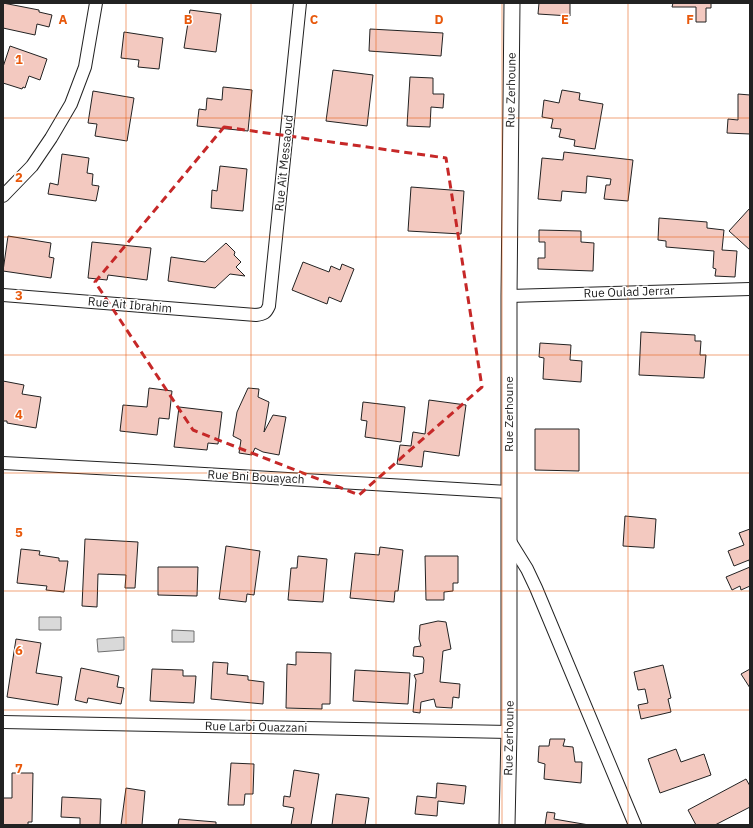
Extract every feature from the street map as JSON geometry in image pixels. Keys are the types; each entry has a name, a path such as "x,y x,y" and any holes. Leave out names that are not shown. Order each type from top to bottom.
{"street":[{"path":"3,196 32,166 71,104 85,67 96,3"},
{"name":"Rue Aït Messaoud","path":"256,315 263,314 269,306 300,3"},
{"name":"Rue Zerhoune","path":"507,825 509,732 508,492 512,3"},
{"name":"Rue Oulad Jerrar","path":"509,296 750,289"},
{"name":"Rue Ait Ibrahim","path":"3,295 256,315"},
{"name":"Rue Bni Bouayach","path":"3,463 508,492"},
{"path":"509,540 527,569 536,588 635,825"},
{"name":"Rue Larbi Ouazzani","path":"3,722 509,732"}],"highlighted area":[{"path":"224,127 446,158 482,387 359,495 193,430 95,282"}],"shaded area":[{"path":"39,617 61,617 61,630 39,630"},
{"path":"172,630 194,631 194,642 172,642"},
{"path":"124,637 124,650 98,652 97,639"}],"building":[{"path":"3,3 39,10 39,12 52,15 49,27 37,24 35,35 3,28"},
{"path":"539,3 570,3 570,16 538,14"},
{"path":"673,3 711,3 711,8 706,8 706,22 696,22 696,7 672,7"},
{"path":"190,10 221,14 216,52 184,48"},
{"path":"370,29 443,33 441,56 369,51"},
{"path":"124,32 163,38 159,69 138,67 139,60 121,58"},
{"path":"10,46 47,59 40,80 29,76 25,88 23,87 22,89 3,83 3,67"},
{"path":"333,70 373,75 367,126 326,121"},
{"path":"410,77 433,78 433,94 444,94 443,108 431,107 430,127 407,126"},
{"path":"223,87 252,90 248,131 197,126 199,109 206,110 207,98 222,100"},
{"path":"562,90 580,93 579,100 603,104 595,149 574,146 575,140 559,137 561,129 551,128 553,119 542,117 544,100 559,103"},
{"path":"93,91 134,98 127,141 95,136 97,124 88,123"},
{"path":"738,94 750,95 750,134 727,133 728,119 738,120"},
{"path":"564,152 633,160 628,201 604,199 606,185 610,185 611,179 587,176 586,193 562,191 561,201 538,199 542,158 563,160"},
{"path":"62,154 89,158 87,173 93,174 92,185 99,186 96,201 48,194 50,183 58,185"},
{"path":"220,166 247,169 243,211 211,208 212,190 217,191"},
{"path":"411,187 464,191 461,234 408,231"},
{"path":"750,208 750,250 729,231"},
{"path":"659,218 707,222 707,228 724,230 722,250 737,251 735,277 715,276 716,269 713,268 714,251 666,247 666,241 658,240"},
{"path":"539,230 581,231 581,242 594,243 593,271 538,269 538,258 545,258 545,242 539,242"},
{"path":"8,236 51,243 49,257 54,258 51,278 3,271"},
{"path":"92,242 151,248 147,280 108,275 107,280 88,278"},
{"path":"226,243 235,252 234,255 241,262 236,267 245,276 230,274 215,288 168,281 171,257 205,262"},
{"path":"303,262 329,272 331,266 340,270 342,264 354,269 341,302 329,297 327,304 292,290"},
{"path":"641,332 695,335 695,341 701,341 700,355 706,355 704,378 639,375"},
{"path":"540,343 571,345 570,360 582,361 581,382 543,379 544,358 539,357"},
{"path":"3,381 24,385 22,394 41,397 36,428 3,421"},
{"path":"149,388 172,391 169,419 159,418 157,435 120,431 123,405 147,407"},
{"path":"248,388 259,389 258,397 269,402 264,432 273,415 286,417 279,455 263,452 255,448 252,455 239,453 241,440 233,436 237,412"},
{"path":"429,400 466,405 459,456 424,451 422,467 397,464 400,445 411,446 413,432 425,434"},
{"path":"363,402 405,407 401,442 365,437 367,421 361,420"},
{"path":"179,407 222,412 218,444 208,443 207,450 174,447"},
{"path":"535,429 579,429 579,471 535,470"},
{"path":"625,516 656,519 654,548 623,546"},
{"path":"750,529 750,564 749,560 734,566 728,551 744,545 739,533"},
{"path":"85,539 138,542 135,588 125,588 126,575 98,574 97,607 82,606"},
{"path":"226,546 260,551 254,595 247,594 246,602 219,599"},
{"path":"380,547 403,550 398,591 395,591 394,602 350,598 355,553 379,555"},
{"path":"21,549 40,551 39,555 59,558 59,561 68,561 64,592 46,590 47,586 17,583"},
{"path":"298,556 327,559 323,602 288,600 291,568 297,568"},
{"path":"425,556 458,556 458,583 453,583 453,591 444,592 444,600 426,600"},
{"path":"158,567 198,567 197,596 158,595"},
{"path":"750,567 750,586 741,590 740,586 732,590 726,577"},
{"path":"438,621 446,622 451,649 443,651 440,682 460,684 459,698 453,697 452,708 436,707 434,699 421,702 420,713 413,712 416,680 414,675 423,673 423,657 413,656 414,647 421,646 419,639 420,625"},
{"path":"16,639 41,643 36,673 62,677 58,705 7,697"},
{"path":"296,652 331,653 330,704 322,704 322,709 286,708 287,664 296,665"},
{"path":"213,662 228,663 227,674 248,676 248,680 264,682 263,704 211,699"},
{"path":"663,665 671,698 668,699 671,712 641,719 638,705 648,703 645,689 638,690 634,672"},
{"path":"81,668 119,676 117,687 124,688 121,704 88,698 87,703 75,700"},
{"path":"152,669 183,670 183,676 196,676 194,703 150,701"},
{"path":"750,669 750,688 741,674"},
{"path":"355,670 410,673 408,704 353,701"},
{"path":"550,739 565,739 563,746 573,747 575,762 582,762 581,783 544,779 545,764 538,762 539,746 549,746"},
{"path":"676,749 681,762 704,754 711,775 660,793 648,759"},
{"path":"231,763 254,764 253,794 245,794 244,805 228,805"},
{"path":"294,770 319,774 311,825 291,825 294,808 283,806 284,796 290,797"},
{"path":"12,773 33,773 32,822 28,822 28,825 3,825 3,798 12,798"},
{"path":"746,779 750,786 750,807 715,825 696,825 688,810"},
{"path":"437,783 466,786 464,804 438,801 437,816 415,814 417,796 436,798"},
{"path":"126,788 145,791 142,825 121,825"},
{"path":"336,794 369,798 365,825 332,825"},
{"path":"62,797 101,799 100,825 80,825 80,818 61,817"},
{"path":"547,812 555,813 554,819 589,825 545,825"},
{"path":"179,819 216,822 216,825 178,825"}]}
